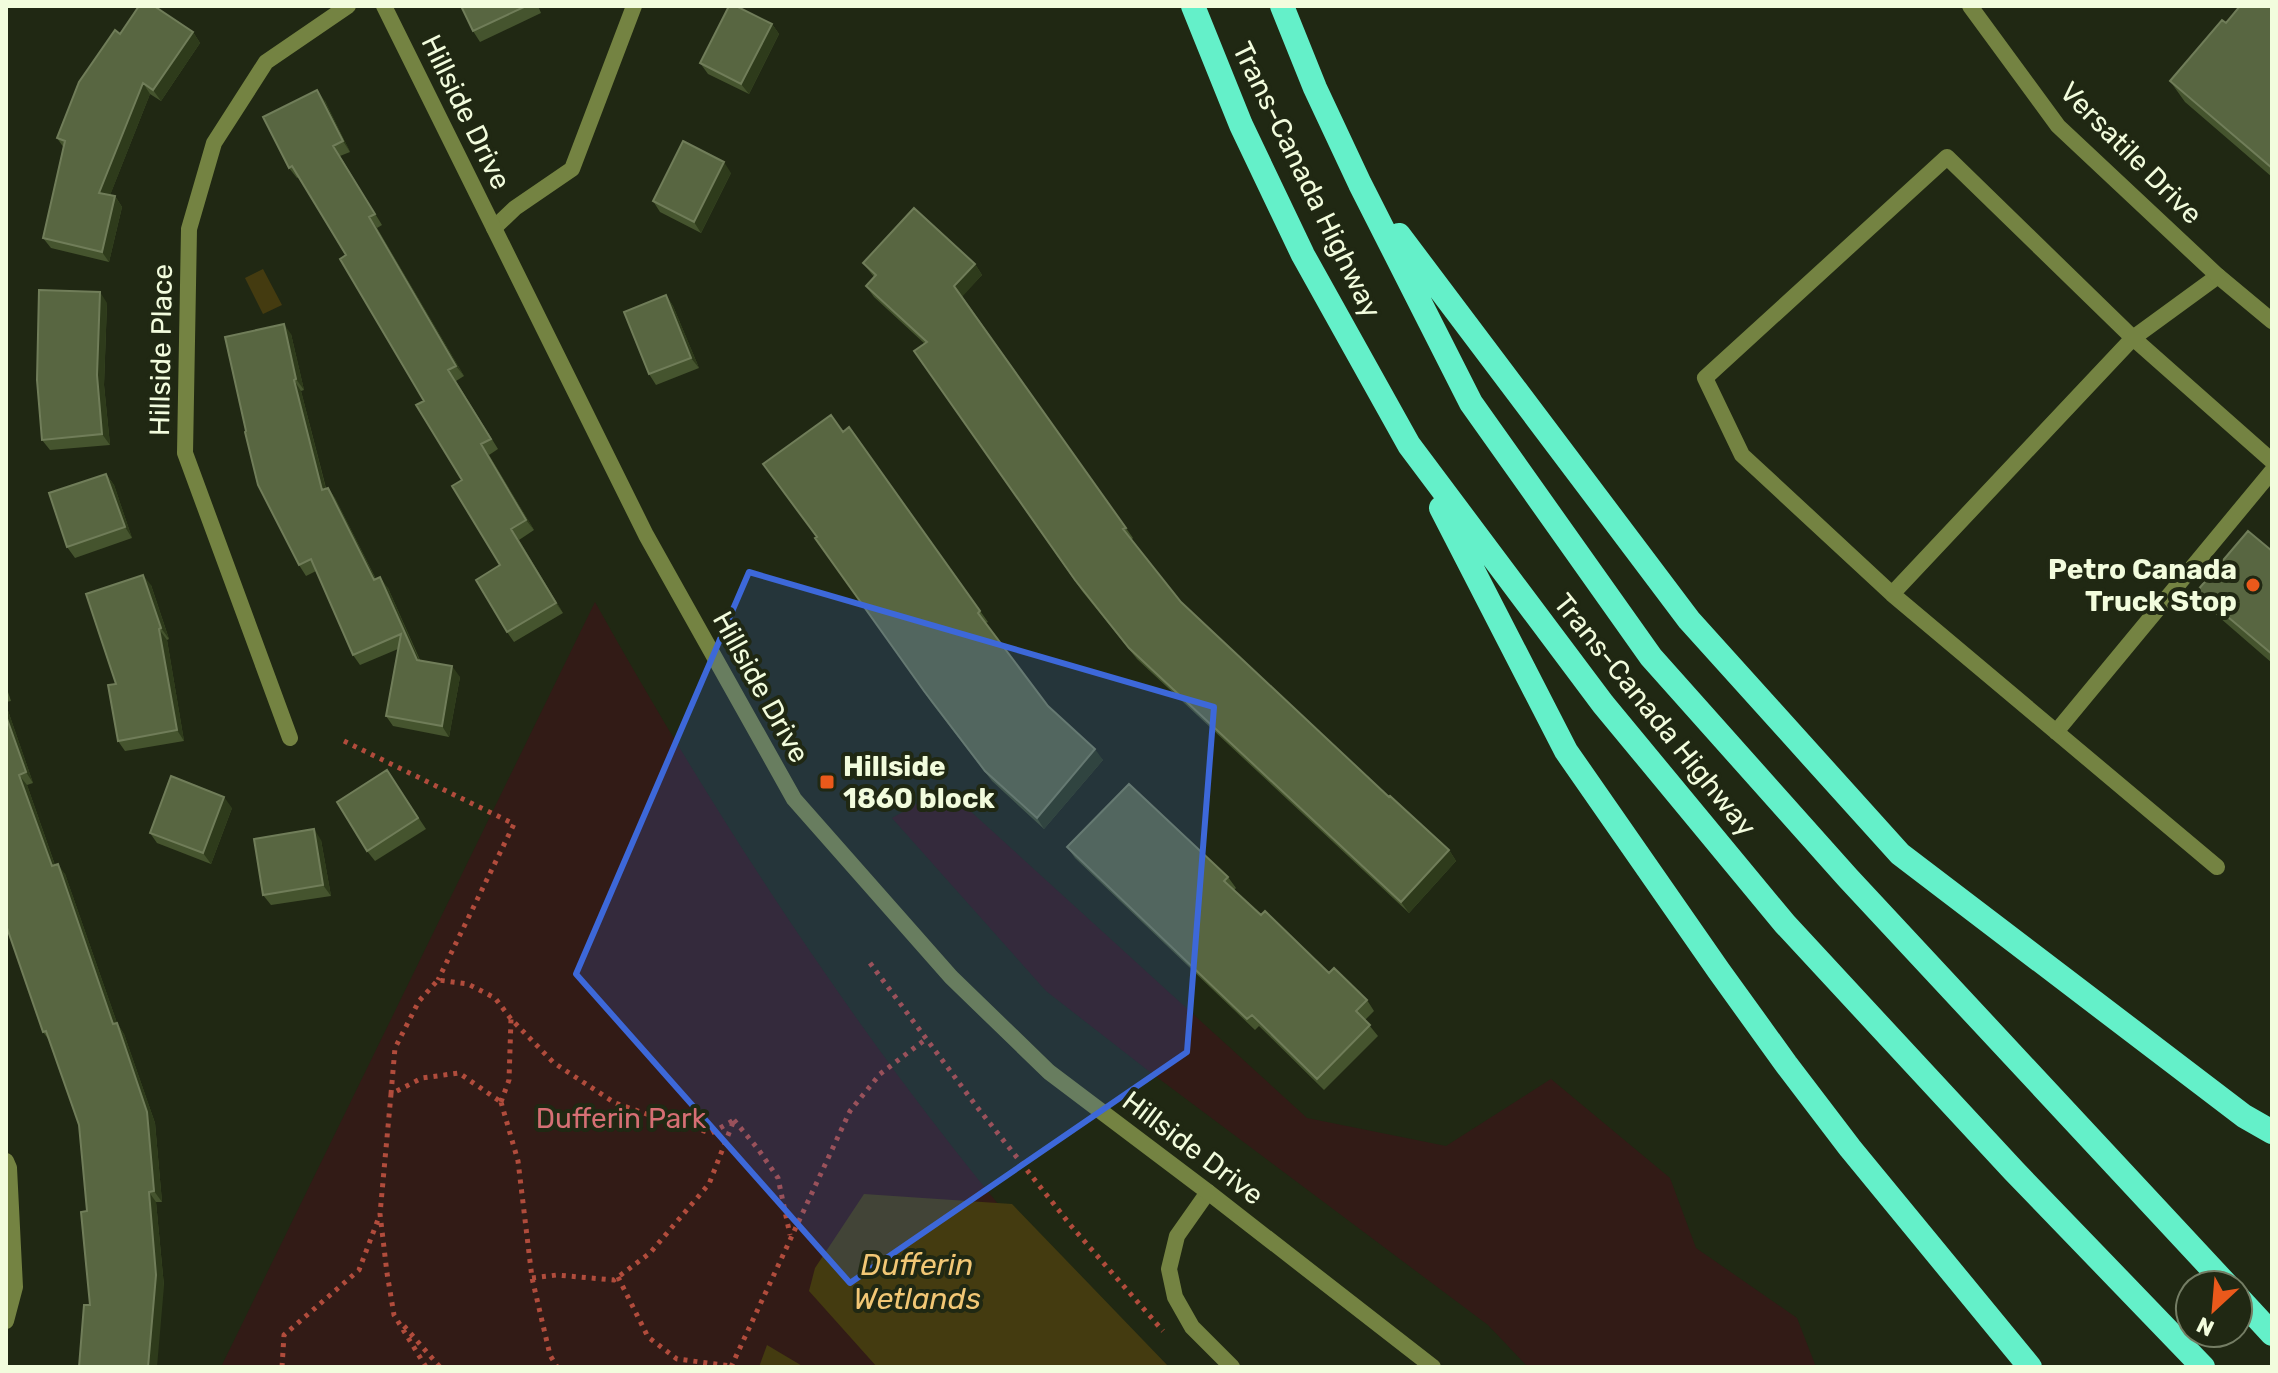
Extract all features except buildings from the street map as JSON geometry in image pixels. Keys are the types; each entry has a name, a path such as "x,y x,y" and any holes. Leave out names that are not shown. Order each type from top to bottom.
{"highway":[{"name":"Trans-Canada Highway","path":"1193,6 1241,125 1303,255 1409,445 1603,704 1785,924 2014,1171 2203,1367"},
{"name":"Trans-Canada Highway","path":"1282,6 1315,88 1360,184 1471,403 1651,657 1848,878 2212,1269"},
{"path":"1360,184 1689,620 1900,854 2244,1116 2272,1132"},
{"path":"1409,445 1566,751 1786,1064 1850,1148 2030,1367"},
{"path":"2254,1314 2272,1334"}],"street":[{"name":"Hillside Place","path":"290,738 185,453 189,229 214,143 266,62 348,6"},
{"name":"Hillside Drive","path":"384,6 646,535 794,799 951,977 1049,1072 1433,1367"},
{"path":"494,228 515,208 572,169 634,6"},
{"name":"Versatile Drive","path":"1970,6 2058,126 2218,276 2272,321"},
{"path":"2217,867 1892,594 1742,455 1705,378 1947,157 2133,338 2272,461"},
{"path":"1892,594 2133,338 2218,276"},
{"path":"2056,732 2272,471"},
{"path":"6,1161 9,1168 15,1287 6,1321"},
{"path":"1208,1192 1177,1236 1169,1269 1175,1297 1192,1327 1232,1367"}],"path":[{"path":"344,741 514,824 438,980 419,1001 395,1048 380,1214 394,1315 426,1367"},
{"path":"870,963 977,1107 1072,1227 1169,1338"},
{"path":"438,980 468,984 495,998 554,1063 615,1103 711,1133 734,1120"},
{"path":"511,1019 509,1080 501,1102 518,1161 532,1278 550,1355 557,1367"},
{"path":"618,1277 648,1337 677,1359 731,1366 850,1111 880,1074 926,1039"},
{"path":"391,1094 422,1078 459,1073 501,1102"},
{"path":"734,1120 778,1178 790,1236"},
{"path":"532,1278 557,1275 614,1280 650,1253 709,1184 734,1120"},
{"path":"282,1367 284,1335 359,1270 380,1214"},
{"path":"394,1315 440,1367"}],"highlighted area":[{"path":"749,572 1214,707 1187,1052 850,1283 576,974"}],"green space":[{"name":"Dufferin Park","path":"595,602 740,844 858,1020 985,1188 1137,1367 221,1367"},
{"path":"945,788 1307,1118 1446,1146 1551,1079 1670,1178 1696,1248 1797,1318 1816,1367 1528,1367 1488,1325 1046,991 892,818"}],"water":[{"path":"263,269 282,305 263,314 245,278"},
{"name":"Dufferin Wetlands","path":"864,1194 1012,1204 1169,1367 877,1367 809,1291 815,1268"},
{"name":"Dufferin Wetlands","path":"767,1345 804,1367 759,1367"}],"place":[{"name":"Petro Canada Truck Stop","path":"2253,585"},
{"name":"Hillside 1860 block","path":"827,782"}]}
